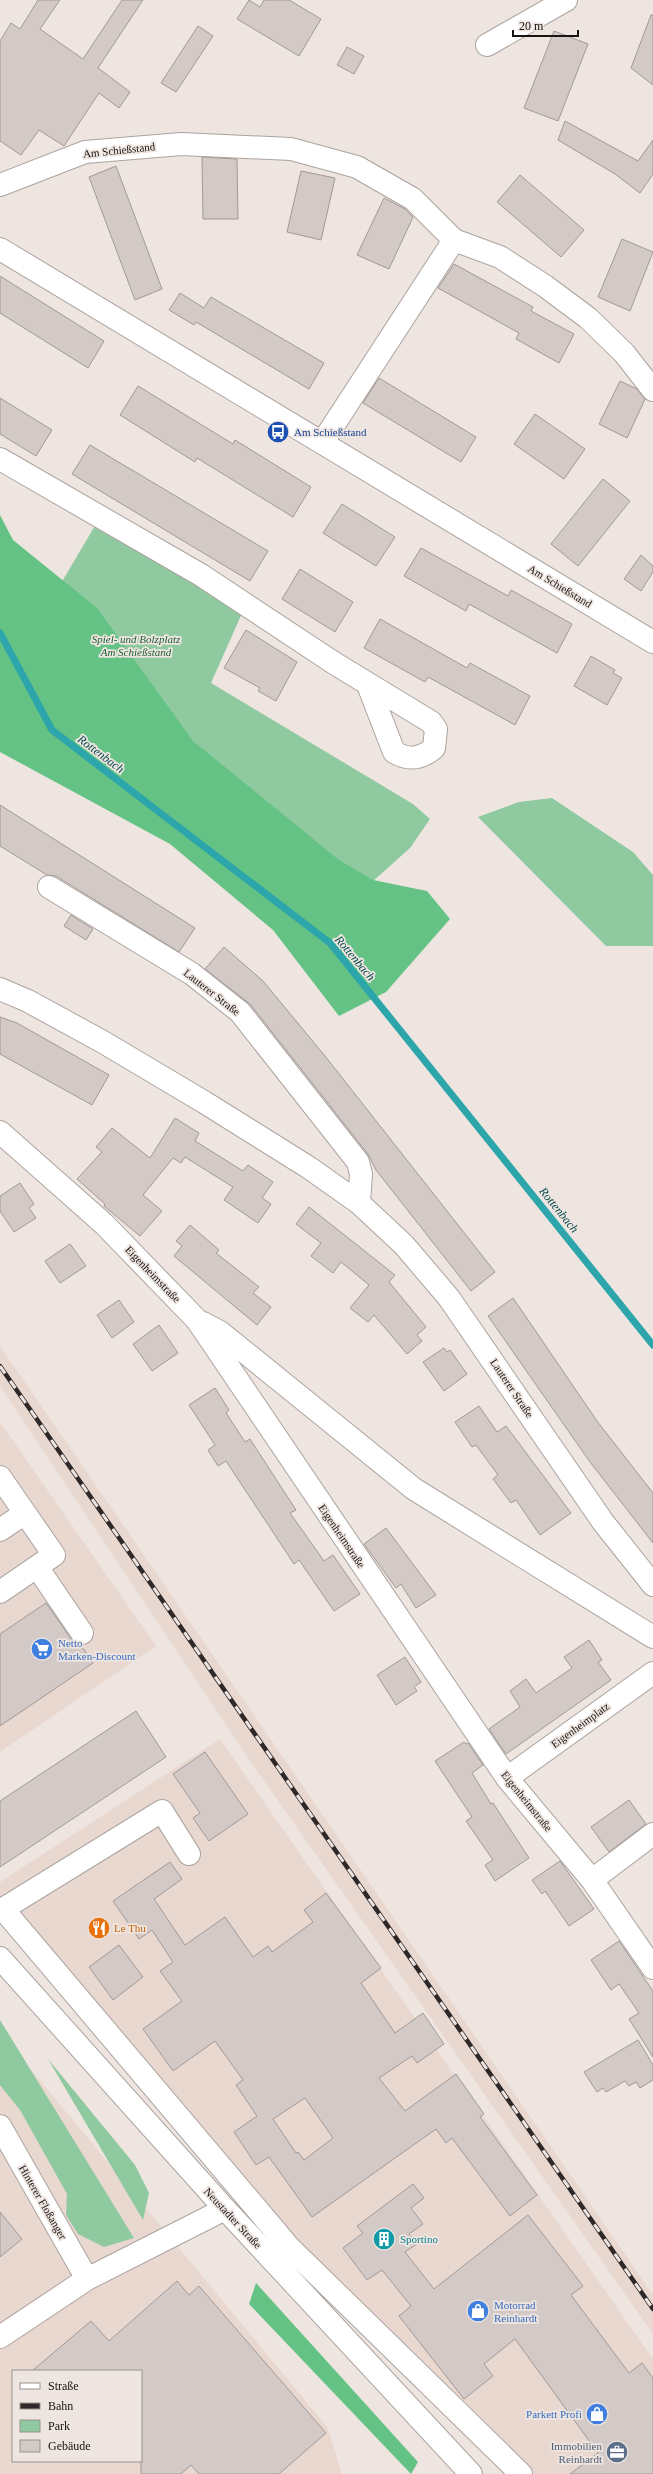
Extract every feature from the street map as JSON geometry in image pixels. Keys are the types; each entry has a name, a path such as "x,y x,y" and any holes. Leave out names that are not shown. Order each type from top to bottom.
{"street":[{"path":"487,44 566,0"},
{"name":"Am Schießstand","path":"0,185 85,152 181,144 291,149 357,166 413,199 454,240"},
{"path":"322,443 454,240 500,257 570,304 588,318 624,353 653,390"},
{"name":"Am Schießstand","path":"0,249 653,642"},
{"path":"0,460 201,575 368,685"},
{"name":"Lauterer Straße","path":"49,887 192,974 240,1012 358,1162 361,1174 359,1203"},
{"name":"Lauterer Straße","path":"0,989 28,1001 103,1042 184,1090 308,1167 359,1203 404,1245 449,1298 603,1522 653,1585"},
{"name":"Eigenheimstraße","path":"0,1132 104,1224 197,1320 507,1778 592,1880 653,1968"},
{"path":"197,1320 220,1332 414,1489 653,1637"},
{"path":"0,1477 54,1556 0,1592"},
{"path":"0,1530 25,1513"},
{"path":"37,1567 82,1633"},
{"name":"Eigenheimplatz","path":"507,1778 653,1673"},
{"path":"189,1854 162,1810 2,1910 289,2246 521,2474"},
{"path":"592,1880 653,1834"},
{"name":"Neustadter Straße","path":"0,1958 225,2209 471,2474"},
{"name":"Hinterer Floßanger","path":"0,2126 87,2279"},
{"path":"0,2337 87,2279 225,2209"}],"shaded area":[{"path":"0,1346 653,2295 653,2334 255,1768 0,1386"},
{"path":"0,1422 156,1646 0,1752"},
{"path":"220,1739 653,2359 653,2474 518,2474 0,1923 0,1882"},
{"path":"0,2032 328,2428 342,2474 0,2474"}],"green space":[{"path":"0,515 13,540 97,608 193,741 339,860 373,880 427,891 450,919 386,992 339,1016 273,930 170,844 0,752"},
{"name":"Spiel- und Bolzplatz Am Schießstand","path":"96,524 243,611 211,683 413,804 430,819 410,848 343,908 31,634"},
{"path":"552,798 633,852 653,875 653,946 606,946 478,817 519,802"},
{"path":"0,2020 134,2238 104,2247 78,2234 66,2215 67,2194 20,2110 0,2085"},
{"path":"48,2059 135,2165 149,2193 143,2220"},
{"path":"256,2283 418,2462 411,2474 249,2304"}],"building":[{"path":"38,0 60,0 40,29 83,59 122,0 143,0 98,68 130,92 119,108 99,93 64,146 39,130 21,155 0,141 0,41 11,23 20,29"},
{"path":"249,0 260,7 264,0 289,0 321,19 299,56 237,19"},
{"path":"651,15 653,15 653,85 631,68"},
{"path":"198,26 213,36 176,92 161,83"},
{"path":"554,31 588,44 558,121 524,108"},
{"path":"347,47 364,56 354,74 337,65"},
{"path":"565,121 638,161 653,140 653,174 640,193 615,174 558,140"},
{"path":"202,157 237,159 238,219 203,219"},
{"path":"116,166 162,289 135,300 89,177"},
{"path":"301,171 335,178 321,240 287,232"},
{"path":"520,175 584,230 561,257 497,202"},
{"path":"384,198 405,209 413,217 389,269 357,255"},
{"path":"622,239 653,252 630,311 598,297"},
{"path":"454,264 533,307 531,311 574,334 559,363 516,339 519,333 438,288"},
{"path":"0,276 104,341 88,368 0,313"},
{"path":"180,293 204,308 211,297 324,363 309,389 196,322 194,325 169,310"},
{"path":"379,378 476,437 461,462 363,403"},
{"path":"620,381 637,389 645,399 627,438 599,424"},
{"path":"138,386 233,444 235,440 311,487 293,517 197,458 195,462 120,415"},
{"path":"0,398 52,430 36,456 0,434"},
{"path":"535,414 585,449 564,479 514,444"},
{"path":"90,445 268,551 250,581 72,474"},
{"path":"603,479 630,501 578,566 551,544"},
{"path":"342,504 395,537 376,566 323,533"},
{"path":"421,548 508,596 511,590 572,624 557,653 469,604 466,611 404,576"},
{"path":"641,555 653,566 653,572 641,591 624,579"},
{"path":"300,569 353,602 335,632 282,599"},
{"path":"380,619 467,668 470,663 530,696 515,725 428,677 425,682 364,648"},
{"path":"246,630 297,662 276,701 258,691 260,688 224,668"},
{"path":"591,656 615,670 613,673 622,678 607,705 574,686"},
{"path":"0,805 195,928 179,952 56,876 47,875 0,846"},
{"path":"71,915 93,929 86,940 64,926"},
{"path":"224,947 263,981 325,1056 495,1272 471,1291 376,1170 368,1154 250,1004 205,969"},
{"path":"0,1017 17,1023 109,1075 92,1105 0,1054"},
{"path":"175,1118 199,1133 195,1141 243,1171 248,1165 273,1182 262,1198 271,1204 258,1223 224,1200 233,1187 185,1157 181,1163 173,1158 143,1195 162,1211 140,1236 104,1206 105,1204 77,1179 102,1152 96,1147 112,1128 150,1158"},
{"path":"20,1183 34,1204 29,1208 36,1218 14,1232 0,1211 0,1196"},
{"path":"309,1207 395,1275 389,1282 426,1327 417,1335 422,1341 407,1354 374,1315 368,1322 350,1308 369,1285 341,1262 333,1273 311,1256 321,1243 296,1224"},
{"path":"190,1225 219,1250 216,1253 259,1287 253,1293 271,1307 257,1325 174,1256 182,1246 176,1241"},
{"path":"70,1244 86,1266 60,1283 45,1261"},
{"path":"513,1298 597,1421 653,1493 653,1543 590,1462 488,1316"},
{"path":"119,1300 134,1322 112,1338 97,1315"},
{"path":"159,1325 178,1353 152,1371 133,1344"},
{"path":"444,1348 447,1352 450,1350 467,1374 444,1391 423,1362"},
{"path":"215,1388 229,1410 226,1413 245,1442 250,1439 296,1510 290,1513 324,1561 333,1555 360,1594 334,1611 299,1560 294,1564 226,1461 218,1466 208,1450 215,1445 189,1405"},
{"path":"479,1406 497,1432 506,1426 571,1513 540,1535 516,1500 511,1503 493,1479 498,1475 476,1445 472,1447 455,1422"},
{"path":"386,1528 436,1595 416,1608 401,1584 396,1588 364,1544"},
{"name":"Netto Marken-Discount","path":"46,1603 72,1640 81,1645 93,1663 0,1726 0,1634"},
{"path":"589,1640 602,1660 598,1662 611,1680 506,1754 489,1729 520,1707 510,1691 526,1679 536,1693 572,1668 564,1657"},
{"path":"405,1657 421,1682 414,1687 417,1691 396,1705 377,1675"},
{"path":"136,1711 166,1757 0,1867 0,1801"},
{"path":"464,1742 466,1744 468,1743 483,1765 472,1773 491,1804 493,1803 529,1858 495,1881 485,1865 493,1860 466,1821 472,1817 435,1761"},
{"path":"205,1752 248,1814 209,1841 193,1818 200,1813 173,1774"},
{"path":"629,1800 646,1824 609,1852 591,1827"},
{"path":"560,1861 594,1909 569,1926 545,1891 542,1894 532,1880"},
{"path":"170,1862 182,1879 154,1899 185,1945 225,1917 253,1957 268,1946 272,1952 313,1922 304,1910 326,1893 381,1968 361,1983 395,2033 423,2013 444,2044 417,2063 412,2056 379,2078 405,2111 456,2074 484,2114 480,2117 537,2195 510,2216 452,2138 446,2143 436,2129 312,2217 269,2157 256,2165 234,2132 257,2116 236,2085 243,2080 215,2041 173,2071 143,2029 182,2001 160,1971 173,1962 152,1930 139,1939 113,1901","holes":["305,2098 333,2138 304,2160 298,2152 296,2153 273,2119"]},
{"path":"619,1941 653,1991 653,2057 629,2019 639,2013 619,1984 611,1990 591,1960"},
{"path":"119,1945 143,1977 113,2000 89,1967"},
{"path":"638,2040 653,2065 653,2080 640,2088 636,2082 629,2086 625,2081 606,2092 603,2088 597,2092 584,2072"},
{"path":"413,2184 424,2198 411,2208 423,2224 409,2234 417,2244 405,2252 434,2289 528,2215 583,2286 571,2295 629,2373 642,2363 653,2378 653,2474 570,2474 598,2453 515,2339 484,2364 493,2376 464,2399 399,2316 411,2306 382,2270 367,2280 343,2248 363,2233 357,2226"},
{"path":"0,2212 22,2239 0,2257"},
{"path":"177,2281 189,2295 199,2286 326,2433 279,2474 199,2474 191,2465 181,2474 141,2474 142,2370 33,2370 91,2321 109,2341"}],"waterway":[{"name":"Rottenbach","path":"0,633 52,730 330,943 653,1345"}],"railway":[{"path":"0,1366 653,2309"}],"place":[{"name":"Am Schießstand","path":"278,432"},
{"name":"Netto Marken-Discount","path":"42,1649"},
{"name":"Le Thu","path":"99,1928"},
{"name":"Sportino","path":"384,2239"},
{"name":"Motorrad Reinhardt","path":"478,2311"},
{"name":"Parkett Profi","path":"597,2414"},
{"name":"Immobilien Reinhardt","path":"617,2452"}]}
